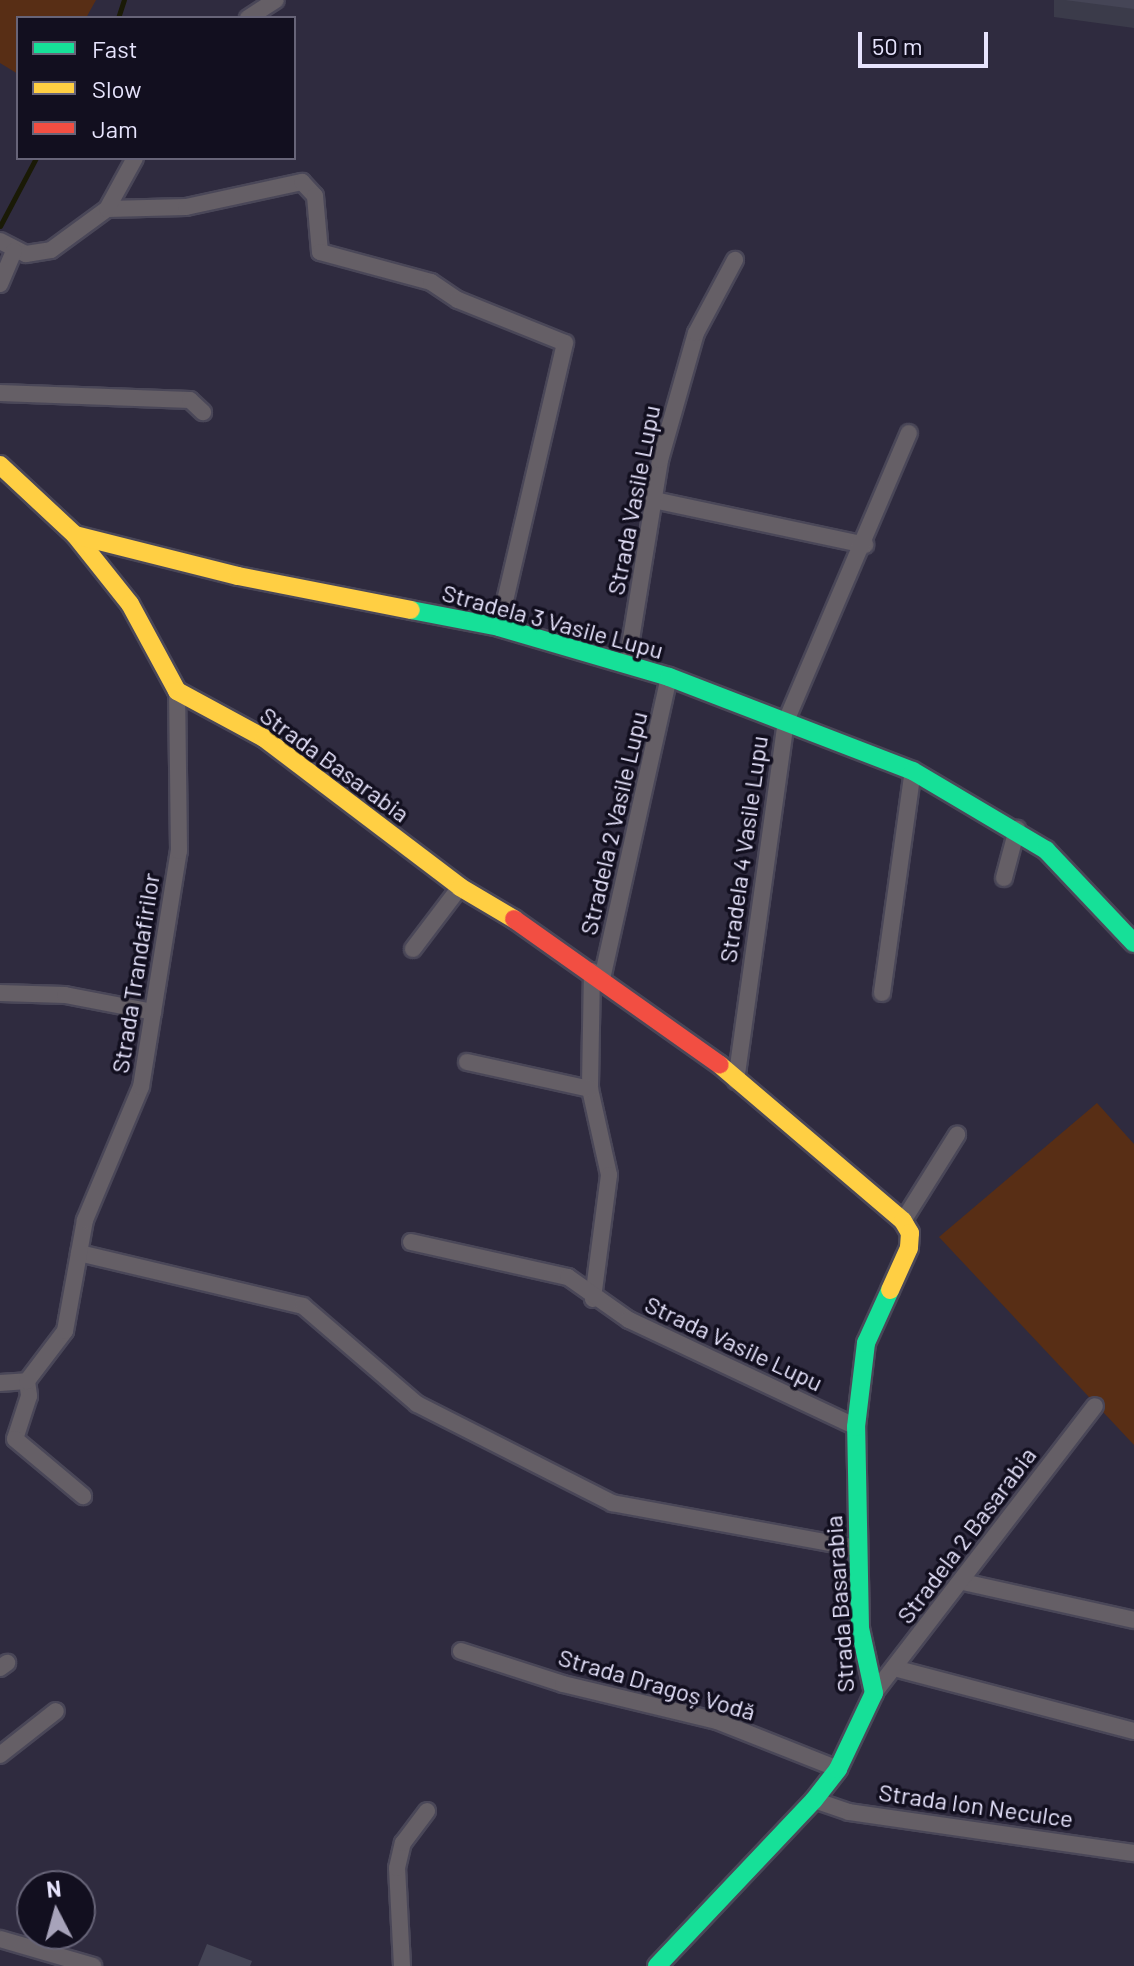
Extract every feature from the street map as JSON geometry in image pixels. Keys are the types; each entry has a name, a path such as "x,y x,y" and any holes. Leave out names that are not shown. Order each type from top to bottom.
{"street":[{"path":"251,16 276,0"},
{"path":"0,284 6,245 38,255 51,250 107,209 134,160"},
{"path":"107,209 186,207 302,182 315,196 320,252 330,258 431,282 458,300 565,343 499,627"},
{"name":"Strada Vasile Lupu","path":"627,664 654,500 689,354 735,260"},
{"path":"0,393 190,400 203,412"},
{"name":"Stradela 4 Vasile Lupu","path":"736,1081 776,760 786,721 865,545 909,433"},
{"path":"0,465 75,535 130,604 177,691"},
{"path":"654,500 865,545"},
{"name":"Stradela 3 Vasile Lupu","path":"75,535 238,576 499,627 669,677 786,721 913,771 1017,829 1046,850 1134,943"},
{"name":"Stradela 2 Vasile Lupu","path":"597,975 669,677"},
{"name":"Strada Basarabia","path":"177,691 264,738 460,887 597,975 710,1056 903,1221 909,1248 866,1343 856,1427 860,1628 874,1693 838,1769 814,1800 657,1966"},
{"name":"Strada Trandafirilor","path":"83,1496 15,1439 29,1396 27,1381 65,1331 85,1220 141,1087 179,851 177,691"},
{"path":"882,993 913,771"},
{"path":"1004,878 1017,829"},
{"path":"413,949 460,887"},
{"path":"593,1299 609,1175 590,1089 597,975"},
{"path":"0,993 65,995 153,1012"},
{"path":"467,1062 590,1089"},
{"path":"903,1221 957,1135"},
{"name":"Strada Vasile Lupu","path":"411,1242 568,1277 593,1299 856,1427"},
{"path":"79,1253 303,1306 417,1404 612,1503 857,1548"},
{"path":"0,1383 27,1381"},
{"name":"Stradela 2 Basarabia","path":"874,1693 963,1582 1095,1406"},
{"path":"963,1582 1134,1620"},
{"name":"Strada Dragoș Vodă","path":"461,1651 563,1684 717,1721 838,1769"},
{"path":"894,1668 1134,1731"},
{"path":"0,1755 56,1711"},
{"name":"Strada Ion Neculce","path":"814,1800 849,1812 1134,1853"},
{"path":"402,1966 397,1868 403,1843 427,1811"},
{"path":"0,1939 93,1966"}],"shaded area":[{"path":"0,0 96,0 87,16 16,16 16,73 0,63"},
{"path":"1097,1103 1134,1144 1134,1445 939,1237"}],"building":[{"path":"1065,0 1134,0 1134,9"},
{"path":"207,1944 252,1961 250,1966 198,1966"}],"waterway":[{"path":"119,16 124,0"},
{"path":"0,226 35,160"}],"traffic: fast":[{"path":"411,610 499,627 669,677 913,771 1046,850 1134,943"},
{"path":"657,1966 814,1800 838,1769 874,1693 860,1628 856,1427 866,1343 890,1290"}],"traffic: slow":[{"path":"0,465 75,535 130,604 177,691 264,738 460,887 514,919"},
{"path":"75,535 238,576 411,610"},
{"path":"720,1065 903,1221 910,1233 909,1248 890,1290"}],"traffic: jam":[{"path":"514,919 720,1065"}]}
